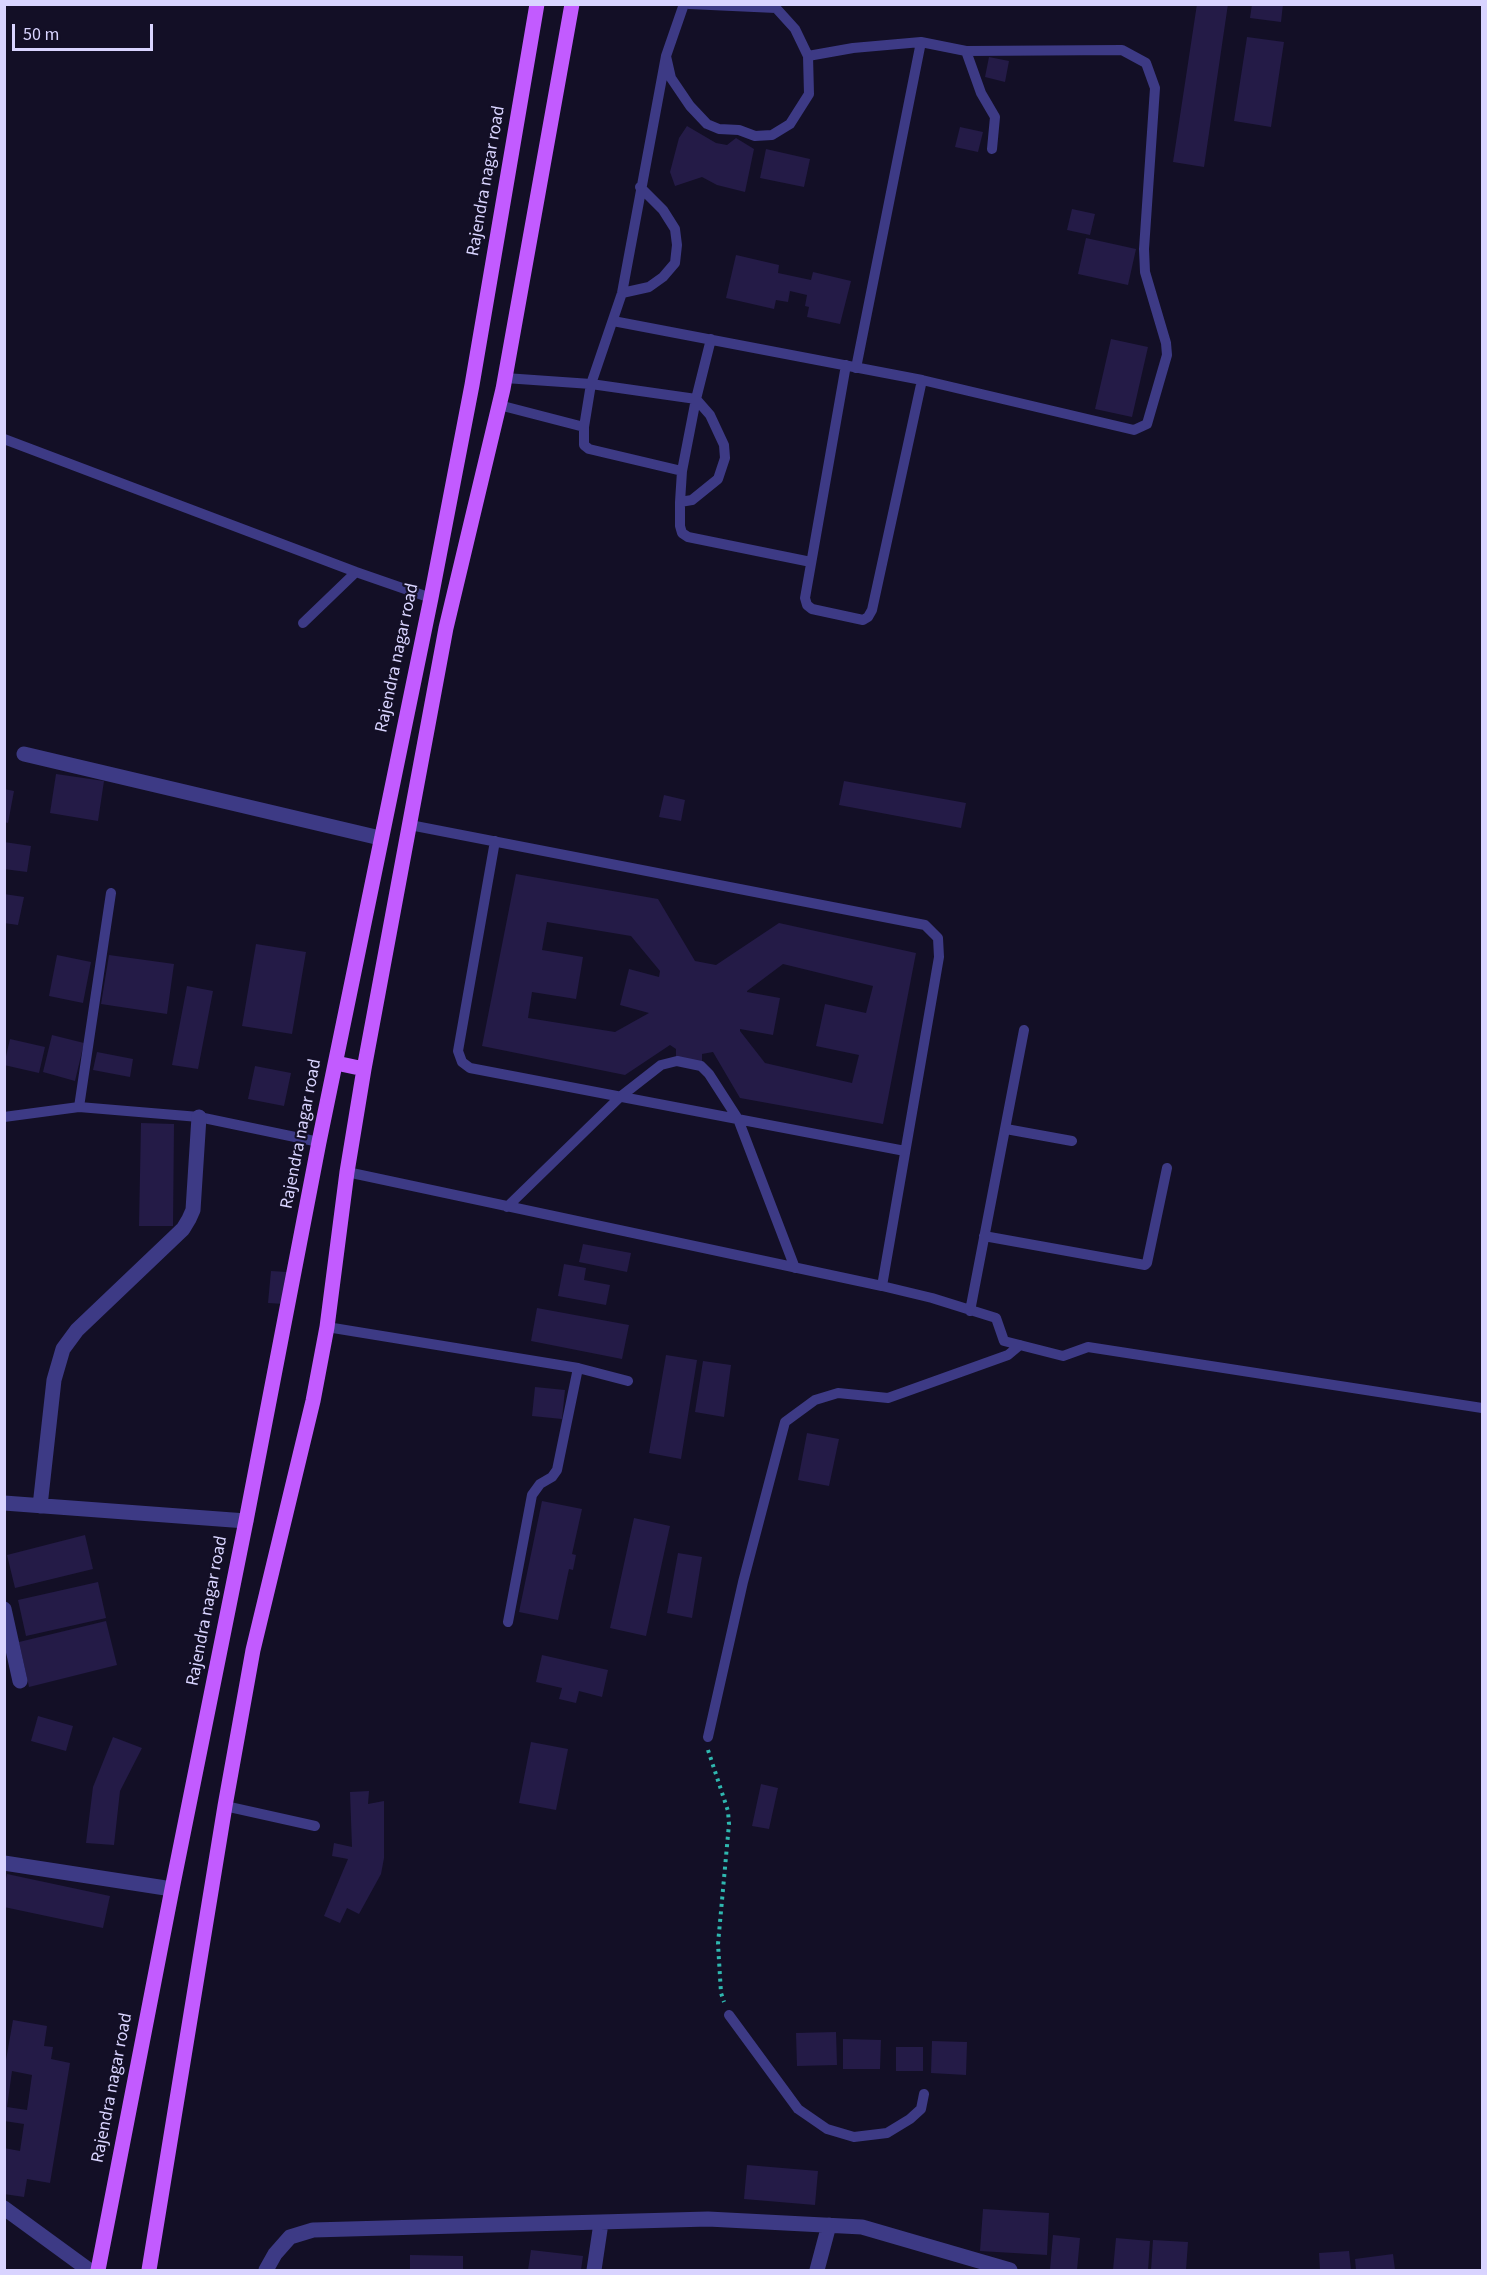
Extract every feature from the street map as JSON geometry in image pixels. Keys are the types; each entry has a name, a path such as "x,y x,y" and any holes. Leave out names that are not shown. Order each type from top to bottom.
{"main road":[{"name":"Rajendra nagar road","path":"98,2271 319,1142 431,598 474,374 537,4"},
{"path":"149,2271 225,1806 253,1650 313,1401 327,1327 347,1172 364,1070 446,628 505,378 572,4"},
{"path":"336,1064 364,1070"}],"street":[{"path":"24,754 380,838"},
{"path":"40,1506 54,1380 63,1349 77,1330 183,1229 189,1219 193,1210 199,1117"},
{"path":"4,1503 246,1521"},
{"path":"4,1610 20,1681"},
{"path":"4,1863 172,1889"},
{"path":"4,2208 88,2271"},
{"path":"266,2271 275,2254 290,2237 313,2230 708,2219 862,2227 1010,2271"},
{"path":"594,2271 601,2223"},
{"path":"817,2271 829,2225"}],"lane":[{"path":"682,471 589,449 583,441 591,384 622,293 666,56 684,4"},
{"path":"666,56 670,78 690,106 707,124 718,129 739,130 755,136 772,135 790,124 810,94 808,56 795,29 776,9 689,4"},
{"path":"613,321 922,380 1134,430 1142,429 1148,424 1167,356 1166,343 1145,272 1144,249 1155,88 1146,63 1122,50 966,51 921,42 853,48 808,56"},
{"path":"921,42 811,562 805,598 807,605 812,609 863,620 872,610 922,380"},
{"path":"966,51 981,93 995,117 992,149"},
{"path":"622,293 649,287 663,277 675,263 677,245 675,229 663,210 640,187"},
{"path":"711,339 682,471 680,502 682,533 688,537 811,562"},
{"path":"505,378 591,384 696,399 710,415 720,433 725,458 718,479 709,488 692,500 680,502"},
{"path":"499,405 584,427"},
{"path":"4,439 356,572 431,598"},
{"path":"303,623 356,572"},
{"path":"410,825 925,925 938,938 939,957 882,1286"},
{"path":"495,841 458,1051 462,1062 470,1068 905,1151"},
{"path":"80,1107 111,893"},
{"path":"970,1311 1024,1030"},
{"path":"507,1207 620,1097 661,1065 677,1060 705,1069 738,1119 795,1268"},
{"path":"4,1117 80,1107 199,1117 319,1142"},
{"path":"1006,1129 1072,1141"},
{"path":"984,1236 1145,1265 1167,1168"},
{"path":"347,1172 882,1286 996,1318 1004,1341 1063,1356 1088,1347 1482,1408"},
{"path":"327,1327 578,1368 628,1381"},
{"path":"708,1737 743,1582 785,1422 815,1400 838,1393 888,1398 1008,1355 1020,1345"},
{"path":"508,1622 532,1496 540,1484 552,1477 557,1470 578,1368"},
{"path":"225,1806 315,1826"},
{"path":"729,2015 798,2109 827,2129 854,2137 887,2133 910,2119 921,2109 924,2094"}],"path":[{"path":"708,1737 708,1751 728,1811 729,1824 718,1944 721,1993 729,2015"}],"building":[{"path":"1197,4 1228,4 1204,167 1173,162"},
{"path":"1252,4 1283,4 1281,22 1250,18"},
{"path":"1247,37 1284,42 1271,127 1234,121"},
{"path":"989,57 1009,61 1005,82 985,77"},
{"path":"687,126 716,143 727,145 736,138 754,149 745,192 717,185 702,177 675,186 670,172 679,138"},
{"path":"960,127 983,132 978,152 955,147"},
{"path":"766,149 810,159 804,187 760,178"},
{"path":"1072,209 1095,214 1090,235 1067,230"},
{"path":"1086,238 1136,249 1128,285 1078,274"},
{"path":"736,255 779,265 778,273 811,280 813,272 851,281 840,324 807,317 809,307 805,306 807,295 790,291 788,302 776,300 774,309 726,298"},
{"path":"1111,339 1148,347 1132,417 1095,409"},
{"path":"56,774 104,781 98,821 50,813"},
{"path":"844,781 966,803 961,828 839,805"},
{"path":"4,789 14,791 8,823 4,822"},
{"path":"664,795 685,800 681,821 659,817"},
{"path":"4,842 31,846 27,872 4,869"},
{"path":"516,874 658,899 695,961 716,965 779,923 916,953 883,1124 740,1098 713,1052 702,1054 702,1062 676,1057 676,1049 670,1045 625,1075 482,1046","holes":["547,922 631,936 660,971 659,977 629,969 620,1005 649,1013 615,1032 528,1018 532,992 576,999 583,957 542,950","783,964 873,986 866,1013 825,1004 816,1046 859,1055 852,1083 765,1063 740,1031 740,1029 773,1035 780,998 747,991"]},
{"path":"4,894 24,897 18,925 4,923"},
{"path":"256,944 306,952 292,1034 242,1026"},
{"path":"57,955 91,962 83,1003 49,996"},
{"path":"109,955 174,964 167,1014 101,1004"},
{"path":"187,986 213,991 198,1069 172,1065"},
{"path":"52,1035 84,1043 75,1081 43,1072"},
{"path":"10,1039 45,1047 39,1073 4,1065"},
{"path":"97,1052 133,1059 130,1077 93,1070"},
{"path":"255,1066 291,1073 284,1106 248,1099"},
{"path":"141,1123 174,1124 173,1226 139,1226"},
{"path":"583,1244 631,1253 627,1272 579,1262"},
{"path":"564,1264 586,1268 584,1280 610,1285 606,1305 558,1296"},
{"path":"271,1271 287,1272 284,1304 268,1303"},
{"path":"537,1308 629,1325 622,1359 531,1341"},
{"path":"666,1355 697,1360 681,1459 649,1453"},
{"path":"703,1361 731,1365 724,1417 695,1412"},
{"path":"535,1387 565,1390 562,1419 532,1416"},
{"path":"807,1433 839,1439 829,1486 798,1480"},
{"path":"542,1501 582,1509 572,1554 576,1555 573,1570 569,1569 558,1620 519,1612"},
{"path":"634,1518 670,1526 646,1636 610,1628"},
{"path":"85,1535 93,1569 15,1588 7,1555"},
{"path":"678,1553 702,1557 692,1618 667,1613"},
{"path":"98,1582 106,1618 26,1636 18,1600"},
{"path":"106,1621 117,1665 29,1687 19,1642"},
{"path":"542,1655 608,1670 602,1697 579,1691 576,1703 559,1699 562,1688 536,1682"},
{"path":"38,1716 73,1726 66,1751 31,1741"},
{"path":"113,1737 142,1748 120,1791 114,1845 86,1843 93,1787"},
{"path":"531,1742 568,1749 556,1810 519,1803"},
{"path":"761,1784 778,1788 769,1829 752,1826"},
{"path":"369,1791 368,1804 384,1801 384,1858 381,1874 359,1914 347,1908 340,1923 324,1916 348,1859 332,1856 334,1843 352,1847 350,1792"},
{"path":"7,1874 110,1896 103,1928 4,1907 4,1887"},
{"path":"13,2020 47,2026 44,2046 53,2047 51,2059 70,2063 50,2183 27,2179 24,2197 4,2194 4,2148 20,2151 24,2124 4,2121 4,2060 6,2060","holes":["12,2071 32,2075 27,2110 7,2107"]},
{"path":"836,2032 837,2065 797,2066 796,2033"},
{"path":"843,2039 881,2040 880,2069 843,2069"},
{"path":"932,2041 967,2042 966,2075 931,2073"},
{"path":"896,2047 923,2047 923,2071 896,2071"},
{"path":"747,2165 818,2171 815,2205 744,2199"},
{"path":"983,2209 1049,2213 1047,2255 980,2251"},
{"path":"1053,2235 1080,2238 1077,2270 1050,2269"},
{"path":"1116,2238 1150,2241 1148,2270 1113,2270"},
{"path":"1153,2240 1188,2242 1186,2270 1151,2270"},
{"path":"531,2250 583,2256 581,2270 528,2270"},
{"path":"1349,2251 1351,2270 1320,2270 1319,2253"},
{"path":"1393,2254 1395,2270 1356,2270 1355,2259"},
{"path":"410,2255 463,2256 463,2270 410,2270"}]}
